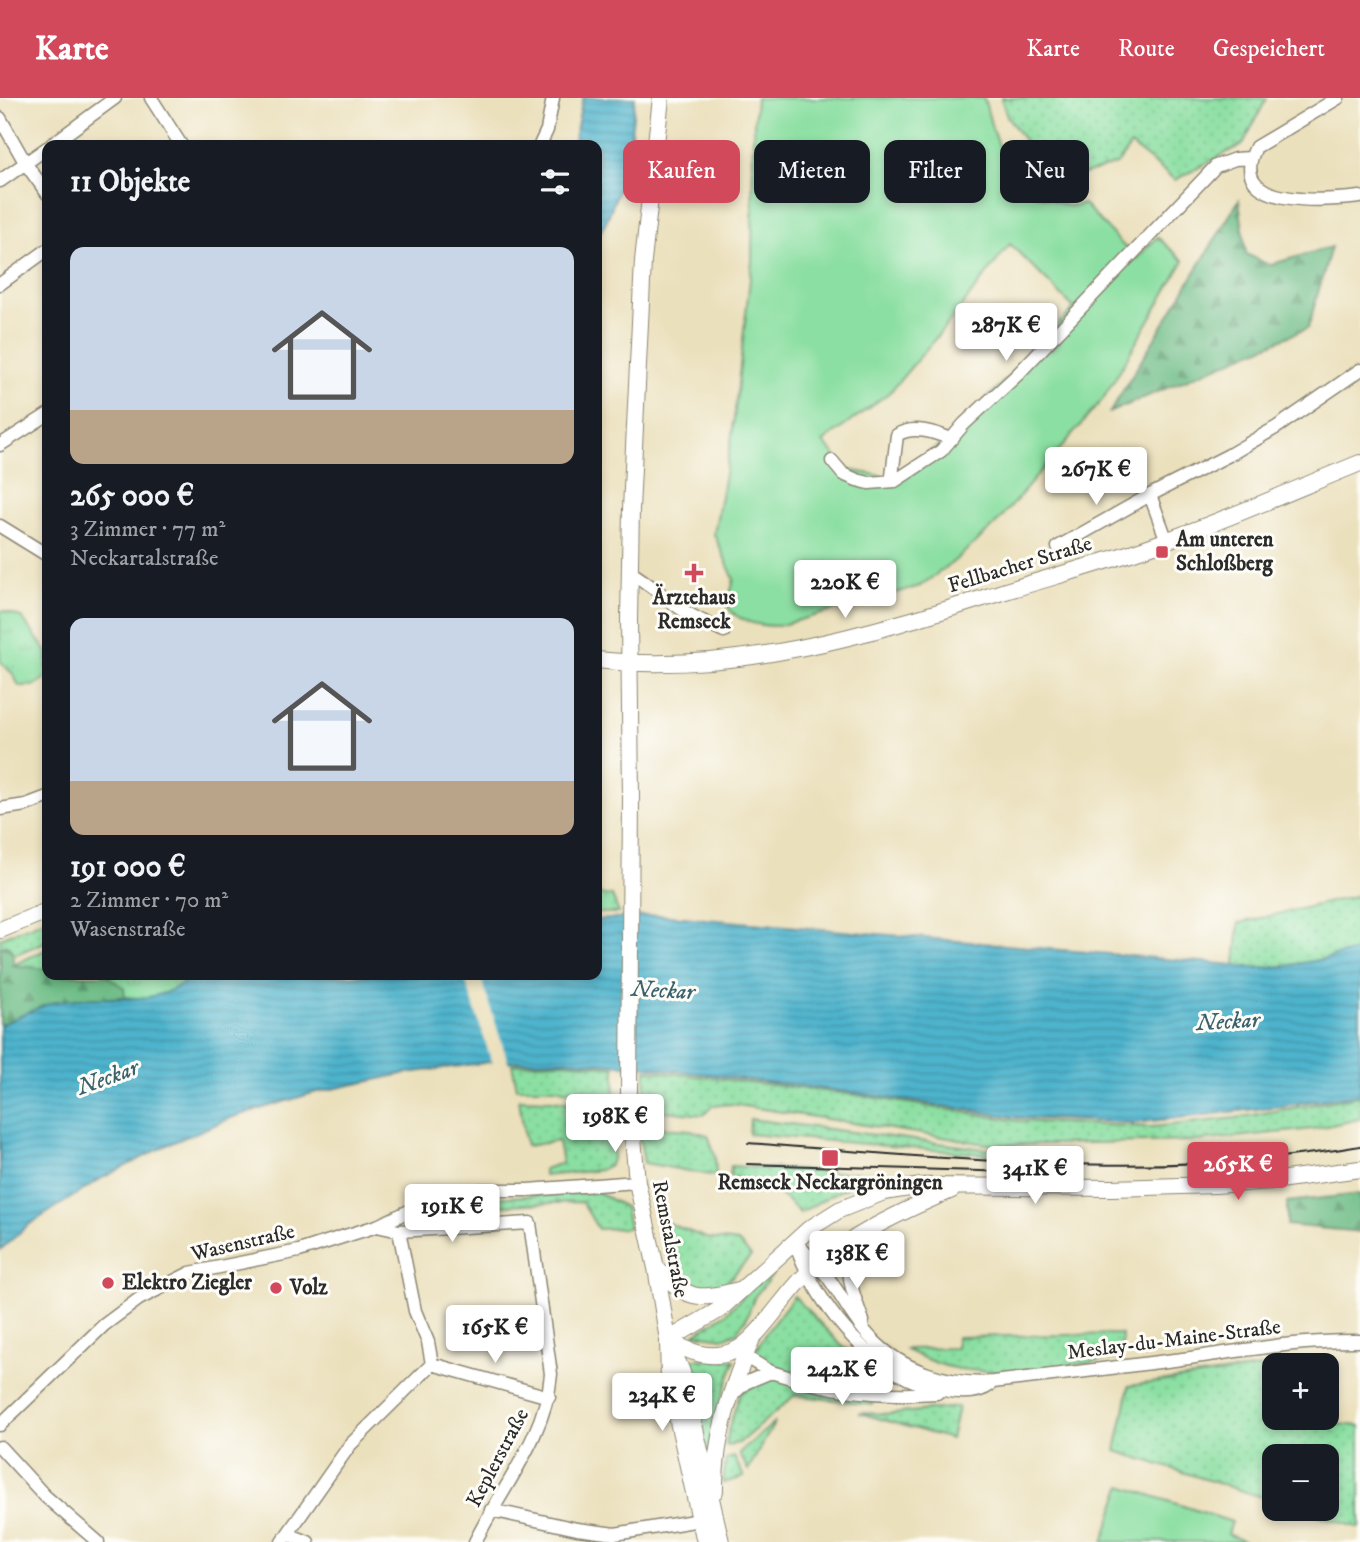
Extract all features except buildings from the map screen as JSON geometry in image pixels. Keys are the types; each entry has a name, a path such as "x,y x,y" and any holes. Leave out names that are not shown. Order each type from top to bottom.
{"main road":[{"name":"Remstalstraße","path":"661,98 643,261 631,572 629,1094 637,1182 668,1340 669,1381 708,1520 721,1542"},
{"name":"Fellbacher Straße","path":"602,660 682,663 800,649 858,636 1167,541 1360,463"},
{"path":"0,930 42,913"},
{"path":"668,1340 719,1310 809,1228 864,1198 902,1188 1202,1186 1272,1181 1360,1169"},
{"path":"708,1520 720,1429 740,1354 754,1335 812,1270 852,1239 892,1217 958,1188"},
{"path":"656,1268 685,1294 713,1296 742,1289"},
{"path":"668,1340 699,1354 740,1354"},
{"name":"Remstalstraße","path":"705,1542 708,1520"}],"street":[{"path":"58,140 115,98"},
{"path":"151,98 178,140"},
{"path":"542,140 553,98"},
{"path":"832,461 843,474 858,480 869,483 895,481 941,451 1017,376 1159,223 1216,166 1253,152 1338,98"},
{"path":"0,118 42,186"},
{"path":"0,181 42,152"},
{"path":"1253,152 1251,177 1261,191 1286,198 1360,197"},
{"path":"0,285 42,254"},
{"path":"1167,541 1150,495 1277,427 1360,370"},
{"path":"0,445 42,418"},
{"path":"895,481 892,476 897,435 906,429 920,430 951,439"},
{"name":"Fellbacher Straße","path":"1058,547 1150,495"},
{"path":"0,526 42,552"},
{"path":"631,572 688,613 724,631"},
{"path":"0,809 26,805 42,799"},
{"name":"Wasenstraße","path":"0,1426 104,1325 139,1299 190,1273 299,1251 377,1226 437,1198 481,1191 637,1182"},
{"name":"Keplerstraße","path":"399,1231 530,1223 551,1374 550,1397 537,1431 475,1542"},
{"path":"377,1226 399,1231 415,1311 428,1342 432,1364"},
{"path":"852,1239 848,1277 870,1337"},
{"name":"Meslay-du-Maine-Straße","path":"794,1241 844,1329 879,1360 914,1382 953,1392"},
{"name":"Meslay-du-Maine-Straße","path":"812,1270 870,1337 896,1359 948,1380 979,1384 1176,1360 1247,1348 1319,1341 1360,1341"},
{"name":"Meslay-du-Maine-Straße","path":"740,1354 771,1372 808,1384 877,1395 974,1392 985,1389 993,1382"},
{"path":"432,1364 550,1397"},
{"path":"308,1542 285,1538 350,1445 432,1364"},
{"path":"728,1398 745,1383 771,1372"},
{"path":"0,1447 45,1496 98,1542"},
{"path":"491,1510 616,1538 708,1520"}],"green space":[{"path":"756,98 984,98 1000,148 1000,203 1060,203 1068,206 1084,204 1136,259 1157,237 1184,261 1103,399 994,526 952,563 920,586 778,626 743,620 727,606 734,579 714,534 732,436 752,261 753,139","holes":["1010,244 1074,308 942,443 888,477 849,470 823,442 890,392"]},
{"path":"1001,98 1267,98 1243,144 1175,180 1131,145 1117,164 1089,173 1089,140 1024,140 1007,116"},
{"path":"1239,200 1246,254 1269,265 1331,247 1308,328 1110,412"},
{"path":"3,611 21,617 42,645 42,680 34,686 19,686 13,674 0,662 0,613"},
{"path":"602,895 612,896 619,913 602,913"},
{"path":"1360,895 1360,950 1281,966 1235,965 1239,923"},
{"path":"42,921 42,943 14,955 7,945 0,948 0,938"},
{"path":"7,945 14,955 13,965 42,968 42,980 113,980 125,988 125,997 58,1001 0,1025 0,948"},
{"path":"42,951 42,968 13,965"},
{"path":"113,980 187,980 178,987 153,997 125,997 124,988"},
{"path":"563,1062 615,1067 615,1103 556,1088 517,1088 512,1064"},
{"path":"646,1070 856,1095 1020,1121 1152,1127 1236,1118 1360,1096 1360,1119 1313,1129 1197,1141 993,1145 731,1104 712,1106 704,1115 644,1109"},
{"path":"519,1099 554,1100 618,1112 610,1165 600,1170 544,1176 544,1169 562,1163 558,1141 526,1146"},
{"path":"750,1119 992,1150 992,1155 749,1134"},
{"path":"638,1126 690,1130 708,1135 715,1155 716,1176 644,1163"},
{"path":"731,1166 830,1172 962,1173 880,1176 842,1190 800,1213 769,1188 730,1176"},
{"path":"597,1192 625,1207 629,1228 598,1229 582,1202 428,1208 455,1200"},
{"path":"1360,1194 1360,1232 1287,1225 1287,1202"},
{"path":"658,1219 706,1238 738,1242 751,1256 723,1286 699,1291 680,1276 670,1261"},
{"path":"769,1272 773,1274 755,1296 746,1319 737,1332 723,1338 695,1334 725,1314"},
{"path":"794,1296 841,1345 875,1372 873,1390 795,1374 752,1356"},
{"path":"1122,1334 1121,1358 1020,1370 959,1369 904,1349 956,1348 957,1337"},
{"path":"688,1359 735,1360 714,1421 706,1462"},
{"path":"1262,1368 1262,1430 1339,1430 1339,1424 1360,1426 1360,1528 1337,1521 1339,1521 1339,1444 1262,1444 1262,1497 1116,1451 1129,1386"},
{"path":"771,1374 874,1398 873,1405 795,1395 739,1443 726,1445 740,1394"},
{"path":"958,1407 951,1439 859,1413 892,1414"},
{"path":"775,1422 748,1470 739,1453"},
{"path":"734,1457 744,1477 723,1483 726,1459"},
{"path":"1122,1486 1232,1522 1228,1534 1245,1542 1103,1542"}],"water":[{"path":"583,98 635,98 630,140 623,140 623,178 602,229 602,140 574,140"},
{"name":"Neckar","path":"659,915 1249,967 1297,964 1360,950 1360,1094 1134,1123 1021,1118 856,1093 647,1067 565,1060 489,1062 408,1073 313,1093 233,1117 169,1144 102,1178 27,1226 0,1250 0,1025 60,1001 146,997 162,994 187,980 602,980 602,920"}],"pier":[{"path":"466,980 482,980 509,1065 493,1066"}],"tram line":[{"path":"748,1143 978,1160 1130,1165 1284,1157 1360,1146"},
{"path":"747,1164 1013,1172"}],"place":[{"name":"Am unteren Schloßberg","path":"1162,552"},
{"name":"Ärztehaus Remseck","path":"694,573"},
{"name":"Remseck Neckargröningen","path":"830,1158"},
{"name":"Elektro Ziegler","path":"108,1283"},
{"name":"Volz","path":"276,1288"}]}
